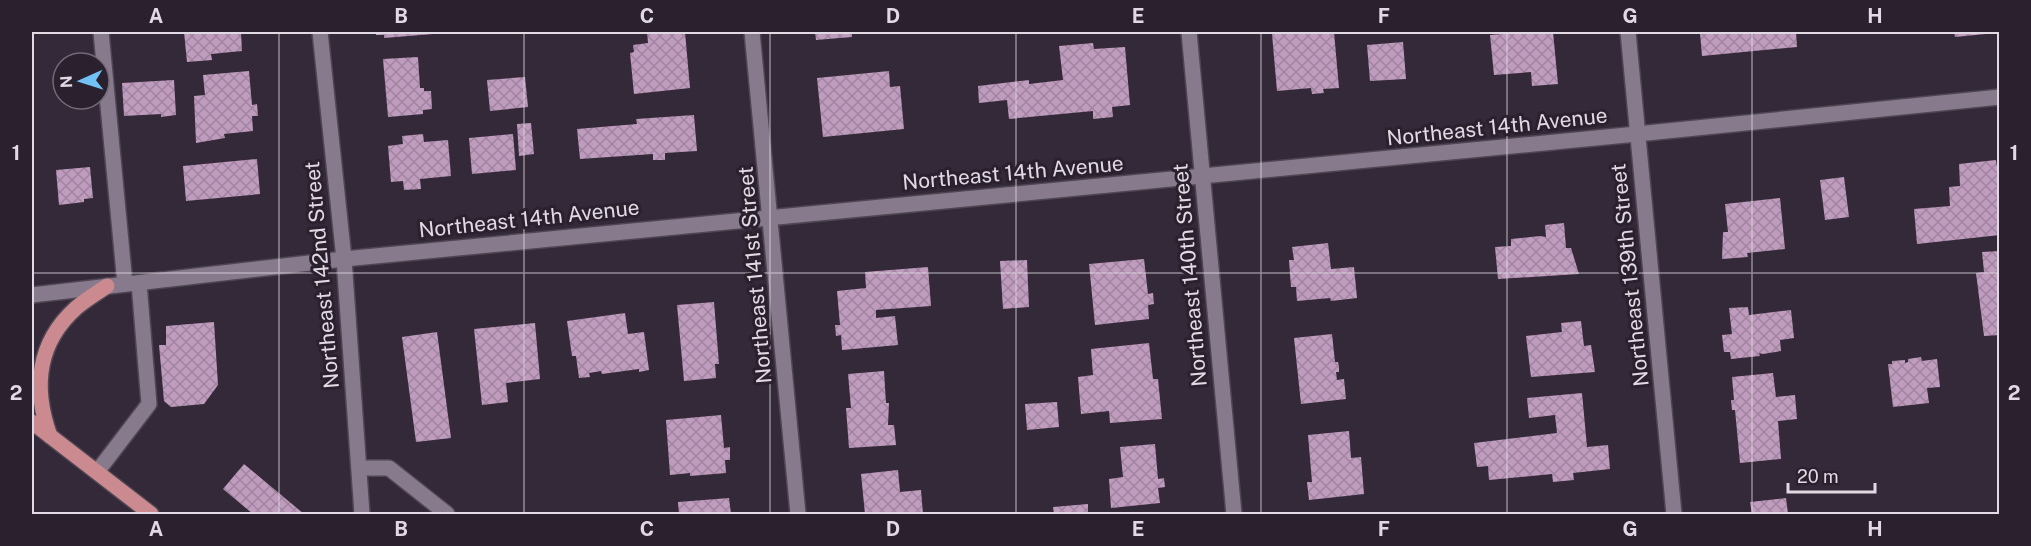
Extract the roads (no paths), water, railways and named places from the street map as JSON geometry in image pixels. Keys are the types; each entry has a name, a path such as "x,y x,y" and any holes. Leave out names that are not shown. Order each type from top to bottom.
{"main road":[{"path":"50,436 41,412 39,383 44,354 62,323 76,307 107,286"},
{"path":"32,422 151,514"}],"street":[{"path":"97,472 149,404 101,32"},
{"name":"Northeast 142nd Street","path":"320,32 344,259 362,514"},
{"name":"Northeast 141st Street","path":"752,32 798,514"},
{"name":"Northeast 140th Street","path":"1189,32 1234,514"},
{"name":"Northeast 139th Street","path":"1628,32 1674,514"},
{"name":"Northeast 14th Avenue","path":"32,295 344,259 2000,97"},
{"path":"359,468 389,468 447,514"}]}
